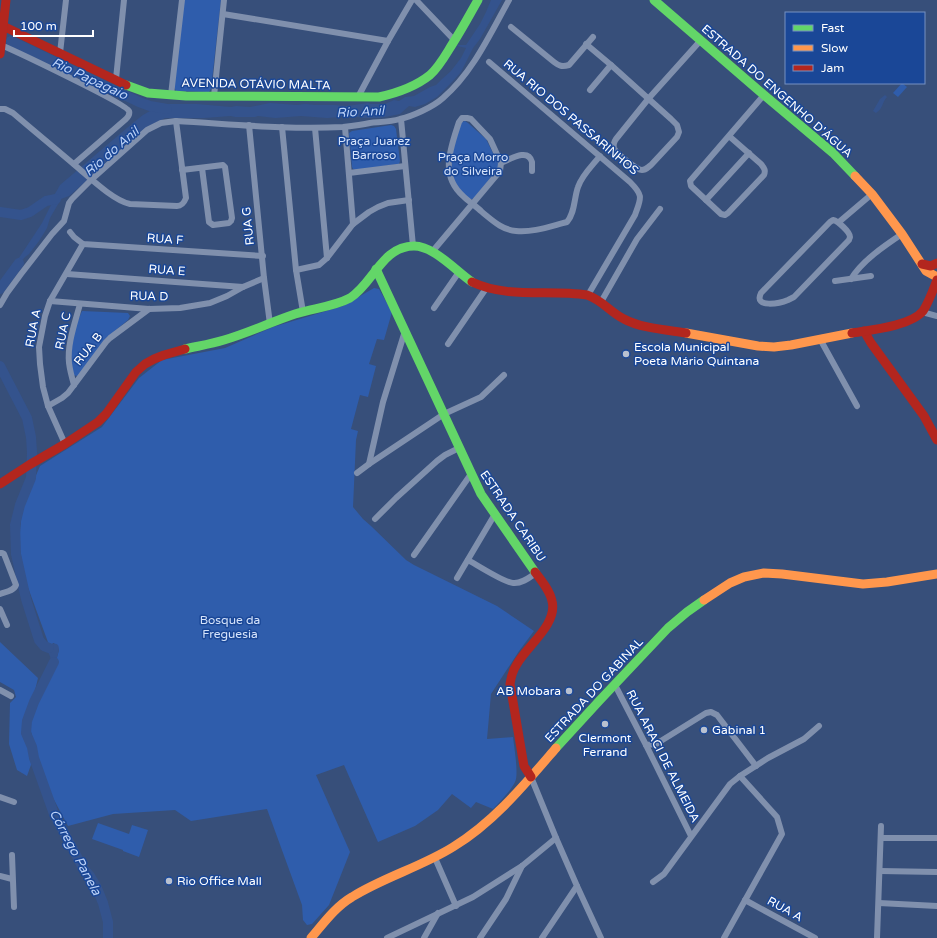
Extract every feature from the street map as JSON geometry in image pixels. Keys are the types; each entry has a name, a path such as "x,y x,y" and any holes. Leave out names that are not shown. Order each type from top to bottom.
{"main road":[{"path":"1,49 6,0"},
{"name":"AVENIDA OTÁVIO MALTA","path":"3,26 137,90 148,93 214,96 379,97 405,90 417,84 435,70 443,60 478,0"},
{"name":"ESTRADA DO ENGENHO D'ÁGUA","path":"654,0 832,153 872,194 902,234 924,268 937,279"},
{"path":"0,484 98,422 106,414 136,372 142,366 157,357 168,353 224,341 242,333 303,312 342,302 363,287 376,269 387,258 400,248 408,246 425,248 468,279 481,286 496,290 524,293 588,295 601,302 629,322 774,347 896,325 910,320 922,312 929,300 937,279"},
{"path":"932,292 924,268 937,263"},
{"name":"ESTRADA CARIBU","path":"376,269 444,414 458,448 481,494 536,573 551,596 554,604 549,621 514,668 510,676 510,684 524,766 531,777"},
{"path":"864,331 871,343 924,416 937,440"},
{"name":"ESTRADA DO GABINAL","path":"311,938 337,908 350,897 435,858 480,829 511,799 590,710 668,628 687,612 730,583 744,577 764,573 863,584 887,582 937,574"}],"street":[{"path":"60,53 66,0"},
{"path":"116,80 124,0"},
{"path":"171,95 182,0"},
{"path":"214,96 224,0"},
{"path":"358,98 388,41 412,0"},
{"path":"416,0 455,40"},
{"path":"0,306 7,293 64,221 70,201 91,179 147,130 160,123 176,121 315,128 345,127 401,119 434,105 460,81 469,70 509,0"},
{"path":"223,14 388,41"},
{"path":"511,27 559,66 569,65 593,37"},
{"path":"586,44 649,98 677,125 679,132 677,137 651,165 642,170 636,168 616,152 613,147 616,139 649,98 701,40"},
{"path":"1,49 80,83 121,104 129,112 126,119 76,166"},
{"name":"RUA RIO DOS PASSARINHOS","path":"489,62 630,182 640,194 640,202 635,216 588,295"},
{"path":"590,90 611,65"},
{"path":"730,136 765,168 765,172 764,175 725,215 721,214 691,186 690,181 764,95"},
{"path":"0,109 5,109 12,113 91,179 118,200 126,203 177,206 182,204 185,200 186,198 176,121"},
{"path":"432,252 472,203 500,171 501,163 490,139 471,120 462,118 459,122 449,154 448,166 450,177 462,196 472,203 498,225 514,231 525,232 570,220 578,186 600,156"},
{"path":"401,119 413,246"},
{"name":"RUA G","path":"249,125 270,324"},
{"path":"282,127 296,270 303,312"},
{"path":"345,127 353,224"},
{"path":"315,128 327,258"},
{"path":"706,200 749,153"},
{"path":"501,163 524,154 532,160 532,171"},
{"path":"182,170 223,165 225,167 232,218 229,223 213,225 210,222 202,168"},
{"path":"349,173 406,166"},
{"path":"839,222 872,194"},
{"path":"296,270 319,265 327,258 353,224 369,212 388,203 409,200"},
{"path":"601,302 637,239 660,209"},
{"path":"833,220 839,222 849,234 849,240 794,297 780,303 768,304 759,299 761,293 770,283 830,222 833,220"},
{"path":"70,232 83,244"},
{"path":"851,279 875,253 902,234"},
{"name":"RUA F","path":"83,244 262,256"},
{"name":"RUA A","path":"65,444 48,406 43,387 39,347 45,316 50,301 83,244"},
{"path":"434,308 459,272"},
{"name":"RUA E","path":"66,274 243,287 264,278"},
{"path":"835,281 871,276"},
{"name":"RUA D","path":"50,301 149,309 180,308 206,304 220,299 243,287"},
{"path":"448,344 487,287"},
{"name":"RUA C","path":"74,385 69,363 69,351 80,304"},
{"name":"RUA B","path":"48,406 62,398 74,385 106,342 114,334 149,309"},
{"path":"922,312 937,316"},
{"path":"369,464 383,402 405,331"},
{"path":"820,339 857,406"},
{"path":"357,473 444,414 481,397 504,375"},
{"path":"375,519 437,461 458,448"},
{"path":"414,555 471,474"},
{"path":"457,578 495,514"},
{"path":"0,553 4,554 16,585 15,588 0,594"},
{"path":"468,560 506,581 513,583 521,582 536,573"},
{"path":"0,609 7,625"},
{"name":"RUA ARACI DE ALMEIDA","path":"615,685 691,836"},
{"path":"0,690 10,696"},
{"path":"646,745 656,744 706,712 711,712 717,715 756,766"},
{"path":"653,882 664,874 730,784 768,758 804,739 818,726"},
{"path":"651,755 656,744"},
{"path":"724,938 782,834 777,817 740,776"},
{"path":"531,777 556,838 601,938"},
{"path":"0,796 14,802"},
{"path":"877,938 882,826"},
{"path":"387,938 473,897 522,866 556,838"},
{"path":"882,838 937,838"},
{"path":"12,855 14,907"},
{"path":"435,858 456,906"},
{"path":"480,938 506,899 522,866"},
{"path":"880,871 937,872"},
{"path":"0,876 12,879"},
{"path":"542,938 577,886"},
{"name":"RUA A","path":"745,900 813,938"},
{"path":"879,903 937,906"},
{"path":"424,938 438,914"}],"green space":[{"path":"184,0 221,0 211,89 209,92 176,91 174,87"},
{"path":"901,84 907,87 898,97 893,93"},
{"name":"Praça Morro do Silveira","path":"465,121 486,139 498,163 496,171 472,199 465,197 453,179 451,158 460,125"},
{"name":"Praça Juarez Barroso","path":"391,125 396,129 400,161 399,164 356,170 353,169 349,133 352,131"},
{"name":"Bosque da Freguesia","path":"374,288 379,289 392,312 384,340 377,339 369,364 376,366 368,397 360,395 351,429 358,431 356,440 353,507 363,519 406,560 497,606 534,631 491,694 487,739 513,737 517,773 513,786 493,809 476,802 471,808 452,794 438,810 415,826 378,842 344,765 316,775 350,852 329,905 312,924 307,925 303,920 302,905 267,809 191,821 175,810 113,814 68,826 45,783 30,728 32,712 53,672 59,650 54,643 49,645 26,582 19,545 22,508 40,466 102,427 139,378 162,360 225,348 273,327 343,306"},
{"path":"82,311 128,313 130,316 128,320 105,339 77,376 73,375 70,357 74,330"},
{"path":"0,642 38,678 31,707 28,739 32,762 27,776 17,770 9,744 10,703 16,697 14,690 0,682"},
{"path":"98,823 129,834 132,825 148,830 139,857 92,839"}],"water":[{"path":"491,0 502,0 480,39 473,48 461,72 437,97 425,104 415,107 409,106 400,114 380,118 364,118 346,115 327,118 301,116 275,118 258,116 231,116 165,118 153,124 69,196 61,199 39,241 11,273 15,264 42,223 52,203 52,199 60,185 134,122 155,108 154,106 164,104 197,104 250,107 270,103 347,106 368,103 385,104 394,100 399,101 405,97 414,96 436,85 451,71 461,58 466,48 457,46 466,45 480,24"},
{"path":"885,95 887,97 880,110 876,113 873,111 880,99"},
{"path":"39,640 45,645 56,644 59,647 53,672 49,674 51,662 50,656"}],"waterway":[{"name":"Rio Papagaio","path":"11,41 139,102 150,106 167,109"},
{"path":"0,212 21,215 30,212 46,201 56,199"},
{"name":"Córrego Panela","path":"0,289 19,263"},
{"name":"Córrego Panela","path":"0,366 27,418 31,437 31,478 20,505 15,525 16,554 26,599 39,640 44,646 49,648"},
{"name":"Córrego Panela","path":"54,662 34,702 27,721 26,733 54,814 83,868 96,886 103,903 108,922 108,938"}],"traffic: fast":[{"path":"126,85 148,93 186,96 379,97 412,86 430,75 440,64 478,0"},
{"path":"654,0 833,153 855,176"},
{"path":"185,349 224,340 295,314 350,298 358,292 386,259 394,252 403,248 414,246 429,250 437,254 472,282"},
{"path":"376,269 481,494 535,572"},
{"path":"556,748 668,628 704,600"}],"traffic: slow":[{"path":"855,176 872,194 902,234 926,271 937,277"},
{"path":"686,333 758,346 774,347 852,333"},
{"path":"704,600 730,583 744,577 764,573 863,584 887,582 937,574"},
{"path":"311,938 335,911 352,897 441,854 468,837 508,802 556,748"}],"traffic: jam":[{"path":"0,54 6,0"},
{"path":"3,26 126,85"},
{"path":"922,264 931,266 937,263"},
{"path":"852,333 900,324 917,316 923,311 937,280"},
{"path":"472,282 486,287 514,292 573,293 587,295 630,322 638,325 686,333"},
{"path":"864,331 871,343 924,416 937,440"},
{"path":"0,484 98,422 106,414 136,372 145,364 164,355 185,349"},
{"path":"531,777 524,766 510,684 512,674 516,666 546,626 553,610 552,601 549,594 535,572"}],"place":[{"name":"Escola Municipal Poeta Mário Quintana","path":"626,354"},
{"name":"AB Mobara","path":"569,691"},
{"name":"Clermont Ferrand","path":"605,724"},
{"name":"Gabinal 1","path":"704,730"},
{"name":"Rio Office Mall","path":"169,881"}],"water label":[{"name":"Rio Anil","path":"360,111"},
{"name":"Rio do Anil","path":"111,151"}]}
